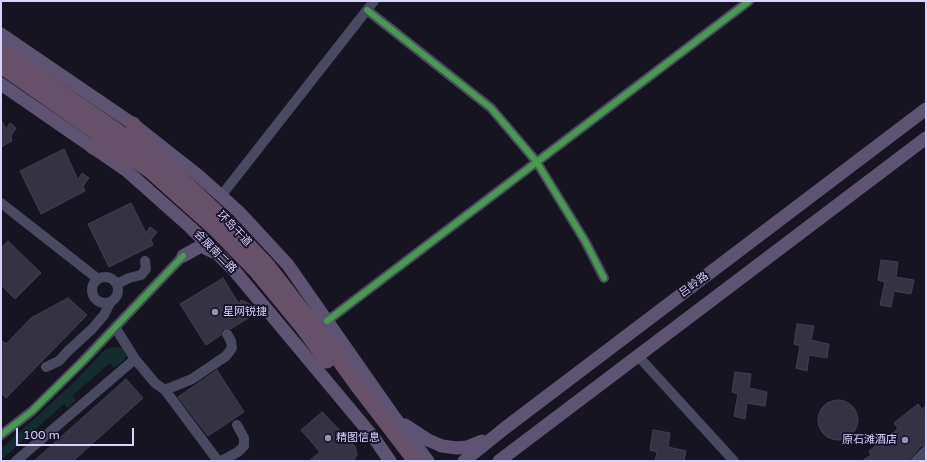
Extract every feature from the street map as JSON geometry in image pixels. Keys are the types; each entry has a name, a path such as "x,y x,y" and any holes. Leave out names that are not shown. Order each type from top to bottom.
{"highway":[{"name":"环岛干道","path":"1,50 152,163 307,324 359,388 415,461"},
{"name":"环岛干道","path":"1,66 152,163"},
{"path":"133,124 152,163"},
{"path":"93,147 152,163"},
{"name":"环岛干道","path":"307,324 402,461"}],"main road":[{"path":"1,34 133,124 239,212 288,265 395,418 428,461"},
{"name":"会展南二路","path":"1,84 127,171 233,269 374,438 390,461"},
{"name":"吕岭路","path":"464,461 504,428 926,109"},
{"name":"吕岭路","path":"501,460 926,138"},
{"path":"183,256 192,236 190,228"},
{"path":"183,256 200,246 216,253"},
{"path":"395,418 428,440 442,446 457,448 467,447 482,441 504,428"},
{"path":"385,461 374,438 395,418"}],"street":[{"path":"221,196 374,1"},
{"path":"327,321 749,1"},
{"path":"367,10 491,108 536,162 586,241 604,278"},
{"path":"3,209 98,279"},
{"path":"2,433 32,411 82,362 183,256"},
{"path":"117,284 141,274 146,270 145,261"},
{"path":"46,367 59,361 92,329 104,314 110,303 116,298 119,290 117,284 110,277 98,279 92,288 93,296 96,300 102,303 110,303"},
{"path":"115,327 135,359 155,383 165,390 218,461"},
{"path":"165,390 192,379 226,356 232,348 231,341 227,334"},
{"path":"638,356 734,461"},
{"path":"16,461 135,359"},
{"path":"221,461 238,452 244,446 244,438 237,425"},
{"path":"916,461 926,451"}],"green space":[{"path":"112,347 123,348 126,356 124,360 114,368 110,363 72,396 76,400 68,408 64,404 1,460 1,449 70,386 106,349"}],"building":[{"path":"1,120 6,129 10,123 16,128 11,136 12,141 1,147"},
{"path":"64,149 78,180 82,173 89,178 83,186 85,191 41,214 20,171"},
{"path":"131,203 146,233 150,227 157,232 151,240 153,245 109,267 88,224"},
{"path":"8,241 41,273 15,299 1,285 1,248"},
{"path":"881,260 898,262 896,277 914,280 911,294 894,291 891,307 880,305 885,282 878,280"},
{"name":"星网锐捷","path":"223,278 239,304 241,300 250,304 244,313 248,318 231,329 223,329 221,331 221,335 206,345 180,304"},
{"path":"68,298 87,315 6,398 1,393 1,340 6,344 31,318"},
{"path":"797,324 814,326 811,340 829,344 827,358 809,355 807,371 796,368 800,346 794,344"},
{"path":"217,370 244,412 208,436 178,397"},
{"path":"735,372 751,374 749,388 767,392 765,406 747,403 745,419 734,416 738,394 732,392"},
{"path":"126,379 143,398 73,461 34,461"},
{"path":"838,400 846,402 852,406 856,412 858,420 856,428 852,434 846,438 838,440 830,438 824,434 820,428 818,420 820,412 824,406 830,402"},
{"name":"原石滩酒店","path":"918,404 922,409 926,406 926,445 921,446 908,461 862,461 871,455 869,451 898,429 894,423"},
{"name":"精图信息","path":"322,412 355,446 357,454 354,461 309,461 320,452 301,430"},
{"path":"653,430 670,433 668,447 686,451 684,461 655,461 657,452 650,450"}],"cycle path":[{"path":"327,321 749,1"},
{"path":"367,10 491,108 536,161 585,241 604,278"},
{"path":"1,435 32,411 82,362 183,256"}],"place":[{"name":"星网锐捷","path":"215,312"},
{"name":"精图信息","path":"328,438"},
{"name":"原石滩酒店","path":"905,440"}]}
